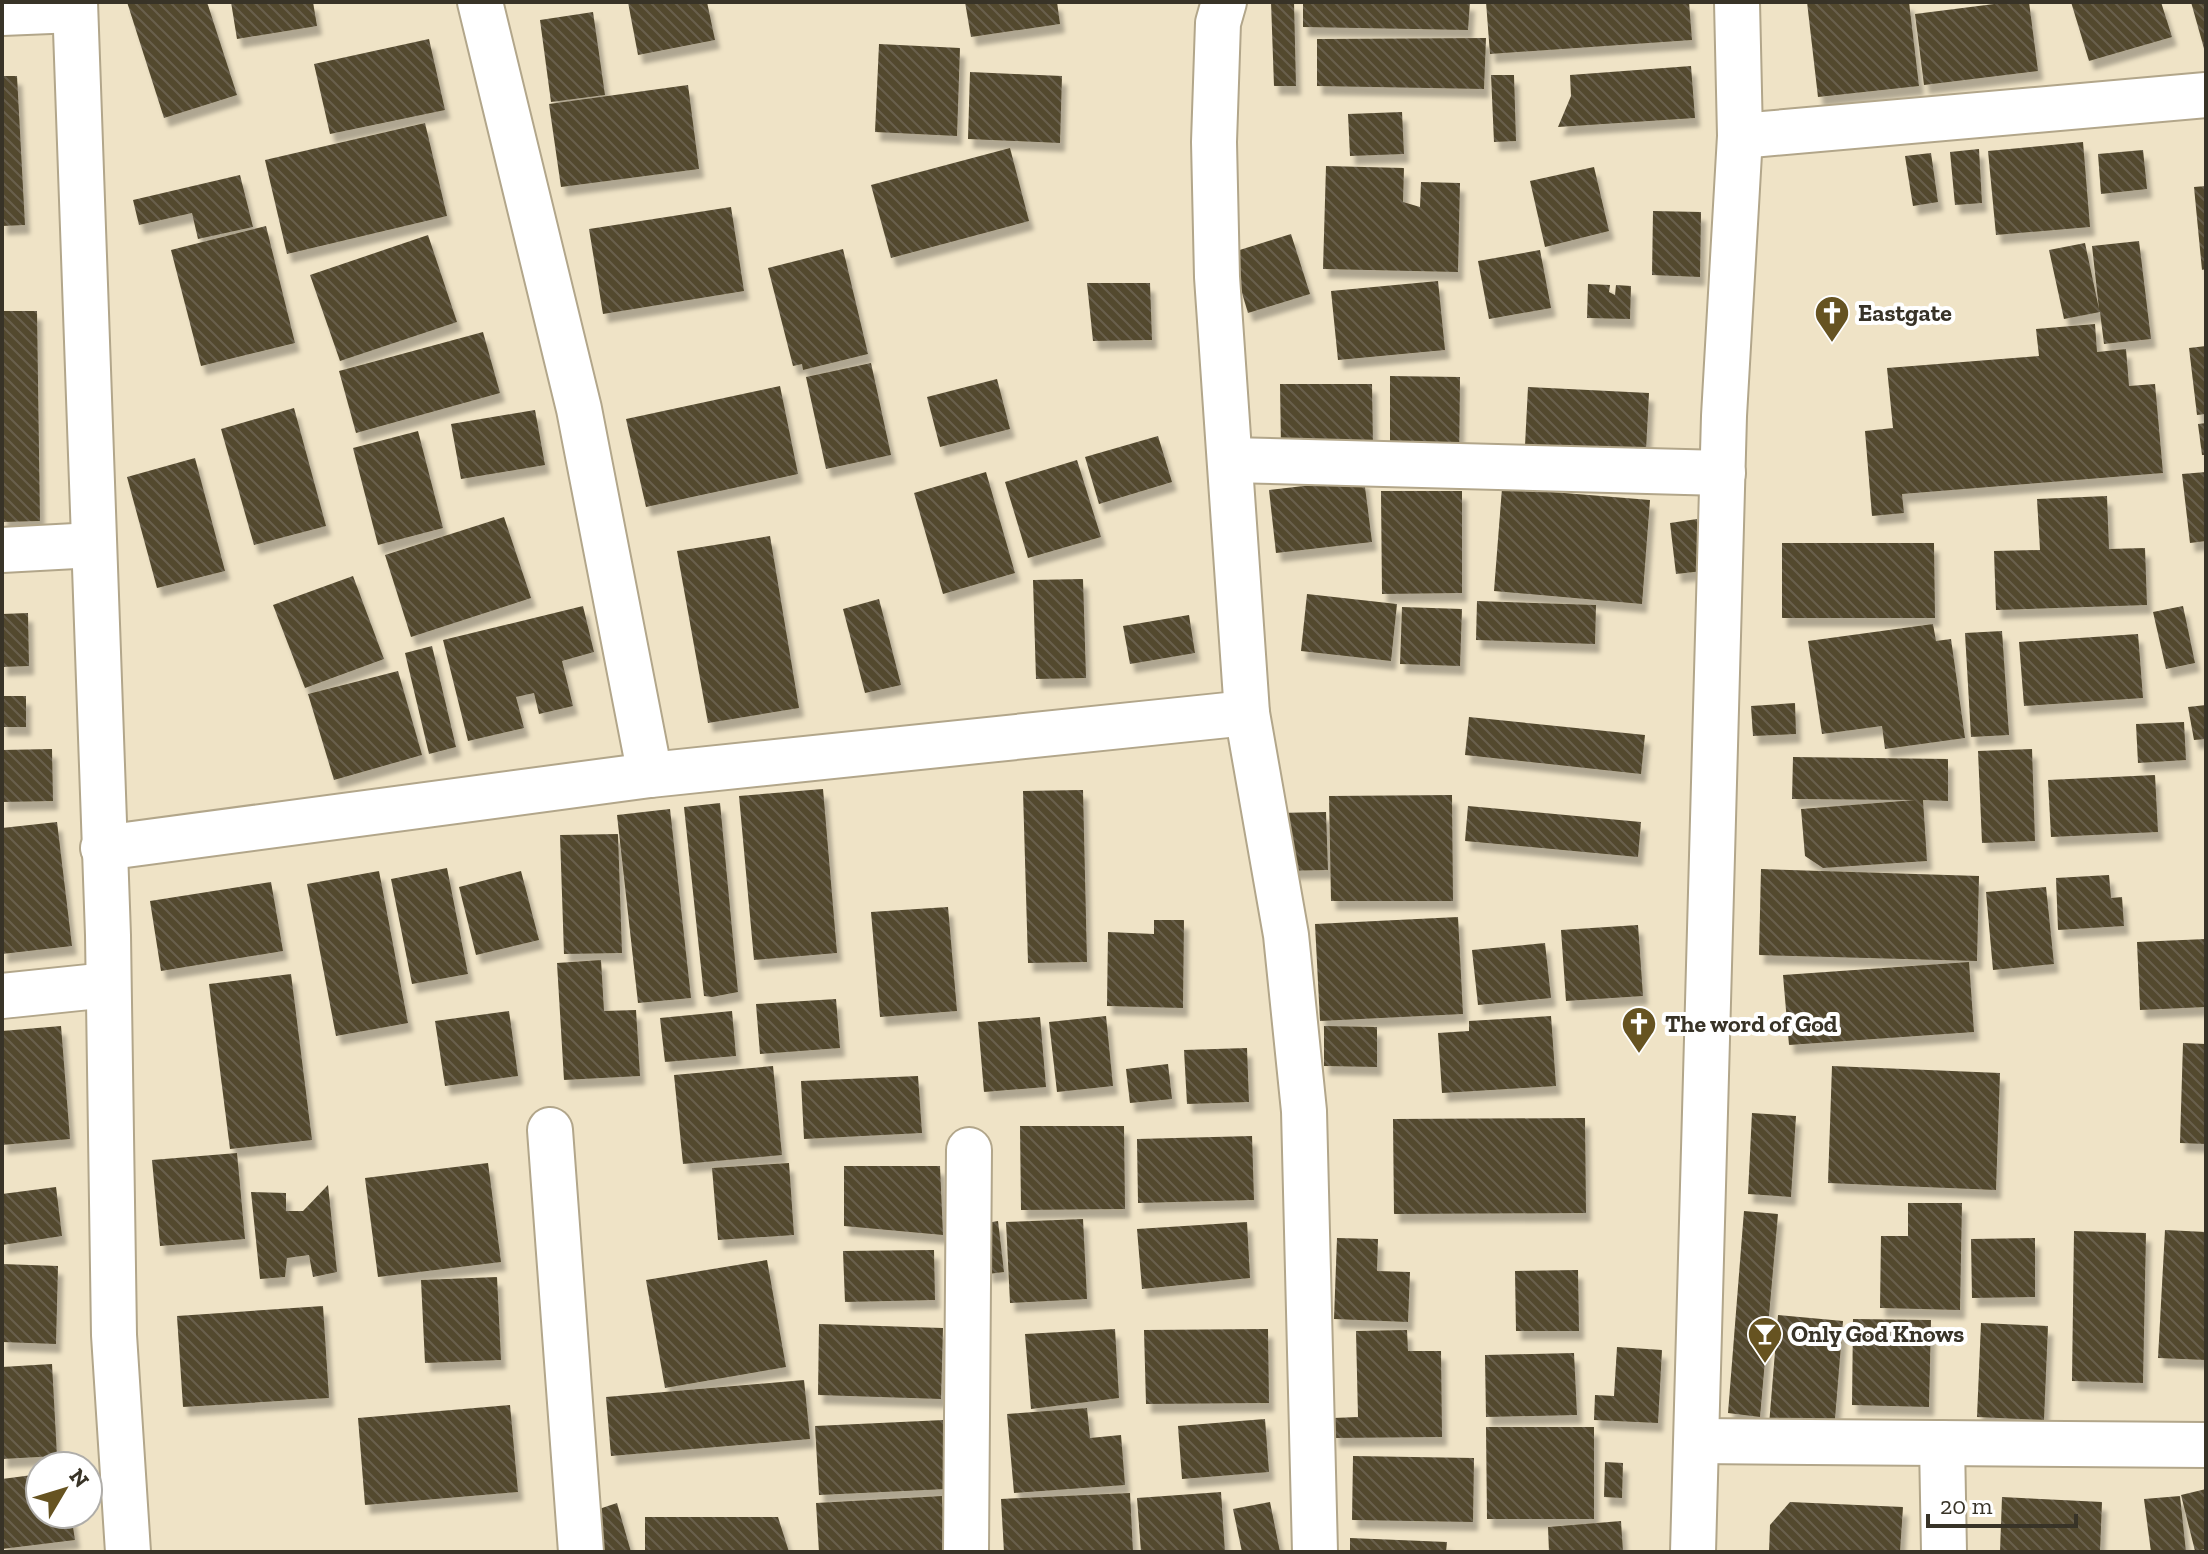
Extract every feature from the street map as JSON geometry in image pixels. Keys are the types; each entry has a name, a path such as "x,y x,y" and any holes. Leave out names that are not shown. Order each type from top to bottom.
{"street":[{"path":"480,2 579,409 650,775"},
{"path":"1224,2 1218,23 1214,142 1217,277 1247,713 1286,935 1304,1111 1315,1552"},
{"path":"1693,1552 1723,473 1740,136 1737,2"},
{"path":"2,13 75,6 108,985 114,1335 128,1552"},
{"path":"1740,136 2206,95"},
{"path":"1230,460 1723,473"},
{"path":"2,550 94,545"},
{"path":"103,848 650,775 1247,713"},
{"path":"2,996 108,985"},
{"path":"550,1130 581,1552"},
{"path":"966,1552 969,1150"},
{"path":"1697,1441 2206,1445"},
{"path":"1942,1443 1944,1552"}],"building":[{"path":"127,2 207,2 237,95 164,118"},
{"path":"231,2 313,2 317,26 237,39"},
{"path":"628,2 707,2 715,40 638,55"},
{"path":"965,2 1057,2 1060,24 971,37"},
{"path":"1271,2 1294,2 1296,86 1274,86"},
{"path":"1303,2 1470,2 1468,30 1303,27"},
{"path":"1486,2 1689,2 1692,40 1490,54"},
{"path":"1807,2 1909,2 1919,86 1818,97"},
{"path":"2029,2 2038,71 1924,85 1915,14"},
{"path":"2071,2 2161,2 2172,37 2089,61"},
{"path":"2191,2 2206,2 2205,52"},
{"path":"593,12 605,95 551,102 540,20"},
{"path":"1486,38 1484,89 1317,86 1317,39"},
{"path":"429,39 445,110 330,134 314,64"},
{"path":"879,44 960,48 957,136 875,132"},
{"path":"1691,66 1695,118 1558,127 1571,96 1570,75"},
{"path":"970,72 1062,76 1060,143 968,139"},
{"path":"1491,75 1514,75 1516,141 1494,142"},
{"path":"2,76 17,76 25,225 2,226"},
{"path":"688,85 699,169 561,187 549,104"},
{"path":"1402,112 1404,154 1350,156 1348,114"},
{"path":"425,123 447,216 287,254 265,160"},
{"path":"2083,142 2090,227 1996,235 1988,151"},
{"path":"1010,148 1029,221 891,258 871,185"},
{"path":"1979,149 1982,203 1955,205 1950,152"},
{"path":"2143,150 2147,189 2101,194 2098,154"},
{"path":"1931,153 1938,202 1913,206 1905,156"},
{"path":"1326,166 1404,168 1403,202 1420,207 1421,182 1460,183 1458,272 1323,269"},
{"path":"1594,167 1609,231 1545,247 1530,181"},
{"path":"240,175 253,227 198,239 192,213 139,225 133,200"},
{"path":"2206,186 2206,269 2202,270 2194,187"},
{"path":"731,207 744,291 603,314 589,229"},
{"path":"1653,211 1701,212 1700,277 1652,275"},
{"path":"266,226 295,343 201,366 171,250"},
{"path":"1291,234 1310,294 1248,313 1230,253"},
{"path":"428,235 457,322 340,361 310,275"},
{"path":"2139,241 2151,339 2104,344 2100,312 2064,319 2049,250 2085,243 2099,309 2092,246"},
{"path":"843,249 868,354 803,370 802,364 793,366 768,268"},
{"path":"1540,250 1551,308 1489,319 1478,261"},
{"path":"1438,281 1445,350 1338,360 1331,291"},
{"path":"1087,283 1150,283 1152,340 1093,341"},
{"path":"1588,284 1610,285 1609,292 1615,295 1616,285 1631,286 1630,319 1587,318"},
{"path":"2,311 37,311 40,521 2,522"},
{"path":"2095,324 2097,352 2126,349 2129,386 2155,384 2163,473 1902,494 1904,513 1872,516 1865,431 1893,428 1887,368 2039,356 2036,329"},
{"path":"483,332 500,393 356,433 339,371"},
{"path":"2206,346 2206,414 2197,415 2189,348"},
{"path":"871,363 891,455 826,469 806,377"},
{"path":"1390,376 1460,377 1459,471 1390,471"},
{"path":"997,379 1010,429 940,447 927,397"},
{"path":"1280,384 1372,384 1373,447 1281,447"},
{"path":"780,386 798,474 646,507 626,419"},
{"path":"1528,387 1649,393 1645,470 1524,465"},
{"path":"294,408 326,526 254,545 221,429"},
{"path":"535,410 545,465 461,479 451,424"},
{"path":"2206,423 2206,455 2202,455 2198,424"},
{"path":"418,431 443,528 378,545 353,448"},
{"path":"1158,436 1172,482 1099,504 1085,457"},
{"path":"195,458 225,571 157,588 127,477"},
{"path":"1077,460 1101,537 1028,558 1005,482"},
{"path":"986,472 1015,573 943,594 914,493"},
{"path":"2206,472 2206,541 2190,543 2182,474"},
{"path":"1364,479 1372,542 1276,553 1269,490"},
{"path":"1502,488 1650,500 1642,604 1494,591"},
{"path":"1381,491 1462,491 1462,593 1382,594"},
{"path":"2107,496 2109,549 2145,548 2147,605 1996,610 1994,551 2040,550 2037,499"},
{"path":"504,517 531,598 411,637 385,555"},
{"path":"1697,519 1703,571 1676,574 1670,523"},
{"path":"770,536 799,708 708,723 677,551"},
{"path":"1782,543 1934,543 1935,618 1782,618"},
{"path":"353,576 384,659 305,688 273,605"},
{"path":"1083,579 1086,678 1036,679 1033,580"},
{"path":"1307,594 1397,604 1391,661 1301,651"},
{"path":"879,599 901,685 865,693 843,609"},
{"path":"1477,601 1596,605 1595,644 1476,640"},
{"path":"583,606 594,652 562,661 573,706 539,714 534,693 516,697 524,728 468,741 443,640"},
{"path":"2183,606 2195,663 2166,669 2153,612"},
{"path":"1402,607 1462,609 1460,666 1400,664"},
{"path":"28,613 29,666 2,667 2,614"},
{"path":"1189,615 1195,653 1130,664 1123,626"},
{"path":"1933,624 1936,641 1951,639 1965,738 1885,749 1882,726 1822,734 1808,641"},
{"path":"2002,631 2009,735 1971,737 1965,633"},
{"path":"2138,634 2143,698 2024,706 2019,642"},
{"path":"432,646 456,747 429,754 405,653"},
{"path":"398,671 422,755 334,780 308,694"},
{"path":"2,696 26,696 26,727 2,727"},
{"path":"1795,703 1796,734 1753,736 1751,706"},
{"path":"2206,705 2206,739 2194,740 2188,707"},
{"path":"1469,717 1645,735 1641,774 1465,755"},
{"path":"2184,722 2186,760 2138,763 2136,724"},
{"path":"52,749 53,801 2,802 2,750"},
{"path":"2032,749 2035,841 1982,843 1978,751"},
{"path":"1793,757 1948,759 1948,801 1923,800 1927,861 1823,868 1805,856 1801,809 1915,800 1792,799"},
{"path":"2155,775 2158,832 2051,837 2048,780"},
{"path":"823,789 837,953 754,960 739,796"},
{"path":"1083,790 1087,962 1028,963 1023,791"},
{"path":"1452,795 1453,901 1331,901 1329,796"},
{"path":"720,803 738,992 712,997 704,996 684,807"},
{"path":"1468,806 1641,822 1638,857 1465,841"},
{"path":"670,809 691,998 638,1003 617,815"},
{"path":"1326,812 1328,870 1279,871 1277,813"},
{"path":"57,822 72,946 2,954 2,828"},
{"path":"618,834 622,953 564,954 560,835"},
{"path":"447,868 468,974 412,984 391,879"},
{"path":"1761,869 1979,876 1977,961 1759,955"},
{"path":"379,871 408,1023 336,1036 307,884"},
{"path":"521,871 539,940 476,955 459,887"},
{"path":"2109,875 2111,898 2122,897 2124,926 2058,930 2056,878"},
{"path":"271,882 283,951 161,971 150,901"},
{"path":"2046,887 2054,964 1993,970 1986,892"},
{"path":"948,907 957,1011 880,1017 871,912"},
{"path":"1458,917 1463,1014 1320,1021 1315,924"},
{"path":"1154,920 1184,920 1183,1008 1107,1006 1108,932 1154,934"},
{"path":"1638,925 1643,996 1566,1001 1561,930"},
{"path":"2206,939 2206,1007 2140,1010 2137,942"},
{"path":"1545,943 1551,998 1478,1005 1472,950"},
{"path":"601,960 604,1011 636,1010 640,1076 564,1080 557,963"},
{"path":"1969,962 1974,1032 1789,1045 1783,975"},
{"path":"291,974 312,1140 230,1149 209,984"},
{"path":"836,999 840,1048 760,1054 756,1004"},
{"path":"509,1011 518,1076 445,1086 435,1021"},
{"path":"732,1011 736,1056 665,1062 660,1018"},
{"path":"1106,1016 1113,1086 1057,1092 1049,1022"},
{"path":"1551,1016 1556,1086 1442,1093 1438,1033 1469,1031 1469,1021"},
{"path":"1040,1017 1046,1087 984,1092 978,1022"},
{"path":"61,1026 70,1139 2,1145 2,1031"},
{"path":"1324,1026 1377,1027 1377,1067 1324,1066"},
{"path":"2183,1043 2206,1044 2206,1144 2180,1143"},
{"path":"1247,1048 1249,1102 1187,1104 1184,1050"},
{"path":"1168,1064 1172,1099 1130,1103 1126,1069"},
{"path":"773,1066 782,1155 683,1164 674,1075"},
{"path":"1832,1066 2000,1073 1996,1190 1828,1183"},
{"path":"918,1076 922,1133 804,1139 801,1081"},
{"path":"1752,1113 1796,1116 1791,1197 1748,1194"},
{"path":"1585,1118 1586,1213 1394,1214 1393,1119"},
{"path":"1020,1126 1124,1126 1125,1209 1021,1210"},
{"path":"1252,1136 1254,1200 1138,1203 1137,1139"},
{"path":"237,1153 245,1239 160,1246 152,1160"},
{"path":"488,1163 501,1262 378,1277 365,1178"},
{"path":"789,1163 794,1235 718,1240 712,1168"},
{"path":"844,1166 940,1166 943,1235 844,1226"},
{"path":"328,1185 337,1272 313,1277 309,1255 287,1258 285,1277 260,1279 251,1192 286,1193 286,1211 303,1211"},
{"path":"56,1187 62,1236 2,1245 2,1194"},
{"path":"1908,1203 1962,1203 1960,1310 1880,1308 1881,1236 1908,1236"},
{"path":"1744,1211 1778,1214 1760,1417 1728,1413"},
{"path":"1083,1219 1087,1299 1010,1303 1006,1222"},
{"path":"998,1221 1004,1272 988,1274 981,1224"},
{"path":"1247,1222 1250,1278 1142,1289 1137,1229"},
{"path":"2165,1230 2206,1232 2206,1360 2158,1358"},
{"path":"2074,1231 2146,1233 2143,1383 2072,1381"},
{"path":"1337,1238 1378,1239 1377,1271 1410,1272 1408,1322 1334,1319"},
{"path":"2035,1238 2035,1297 1972,1298 1971,1239"},
{"path":"934,1250 935,1300 845,1302 843,1251"},
{"path":"767,1260 786,1367 665,1388 646,1280"},
{"path":"2,1264 58,1266 56,1344 2,1342"},
{"path":"1578,1270 1579,1331 1516,1331 1515,1271"},
{"path":"497,1277 501,1360 425,1363 421,1280"},
{"path":"323,1306 329,1398 183,1407 177,1316"},
{"path":"1778,1315 1843,1321 1834,1431 1769,1425"},
{"path":"1853,1319 1931,1320 1929,1407 1852,1405"},
{"path":"1981,1323 2048,1326 2044,1420 1977,1417"},
{"path":"819,1324 943,1328 941,1399 818,1395"},
{"path":"1115,1329 1119,1398 1031,1409 1025,1334"},
{"path":"1268,1329 1269,1403 1146,1404 1144,1330"},
{"path":"1407,1330 1408,1351 1441,1351 1442,1437 1334,1438 1333,1418 1358,1417 1356,1331"},
{"path":"1617,1347 1662,1350 1658,1423 1594,1420 1595,1395 1614,1396"},
{"path":"1574,1353 1577,1415 1486,1417 1485,1355"},
{"path":"52,1364 57,1450 24,1450 24,1458 2,1459 2,1367"},
{"path":"804,1380 810,1439 611,1456 606,1397"},
{"path":"510,1405 518,1492 365,1505 358,1418"},
{"path":"1087,1408 1090,1438 1121,1435 1125,1485 1014,1493 1007,1414"},
{"path":"1265,1419 1269,1472 1182,1479 1178,1426"},
{"path":"944,1420 947,1489 819,1495 815,1426"},
{"path":"1486,1427 1594,1427 1594,1519 1487,1519"},
{"path":"1353,1456 1474,1458 1473,1522 1352,1520"},
{"path":"1605,1462 1623,1463 1622,1498 1604,1497"},
{"path":"24,1476 24,1530 73,1530 75,1540 2,1549 2,1479"},
{"path":"2206,1489 2206,1549 2195,1551 2181,1495"},
{"path":"1221,1492 1225,1552 1141,1552 1137,1498"},
{"path":"1130,1493 1133,1552 1004,1552 1001,1499"},
{"path":"942,1496 946,1552 819,1552 816,1503"},
{"path":"2180,1496 2186,1552 2151,1552 2144,1499"},
{"path":"2002,1497 2102,1502 2100,1552 2000,1552"},
{"path":"1270,1502 1280,1552 1242,1552 1233,1509"},
{"path":"1790,1502 1903,1507 1900,1552 1769,1552 1770,1525"},
{"path":"617,1503 631,1552 599,1552 587,1513"},
{"path":"645,1517 778,1517 789,1552 645,1552"},
{"path":"1621,1521 1623,1552 1549,1552 1548,1527"},
{"path":"1350,1538 1447,1542 1446,1552 1350,1552"}],"place":[{"name":"Eastgate","path":"1832,344"},
{"name":"The word of God","path":"1639,1055"},
{"name":"Only God Knows","path":"1765,1365"}]}
